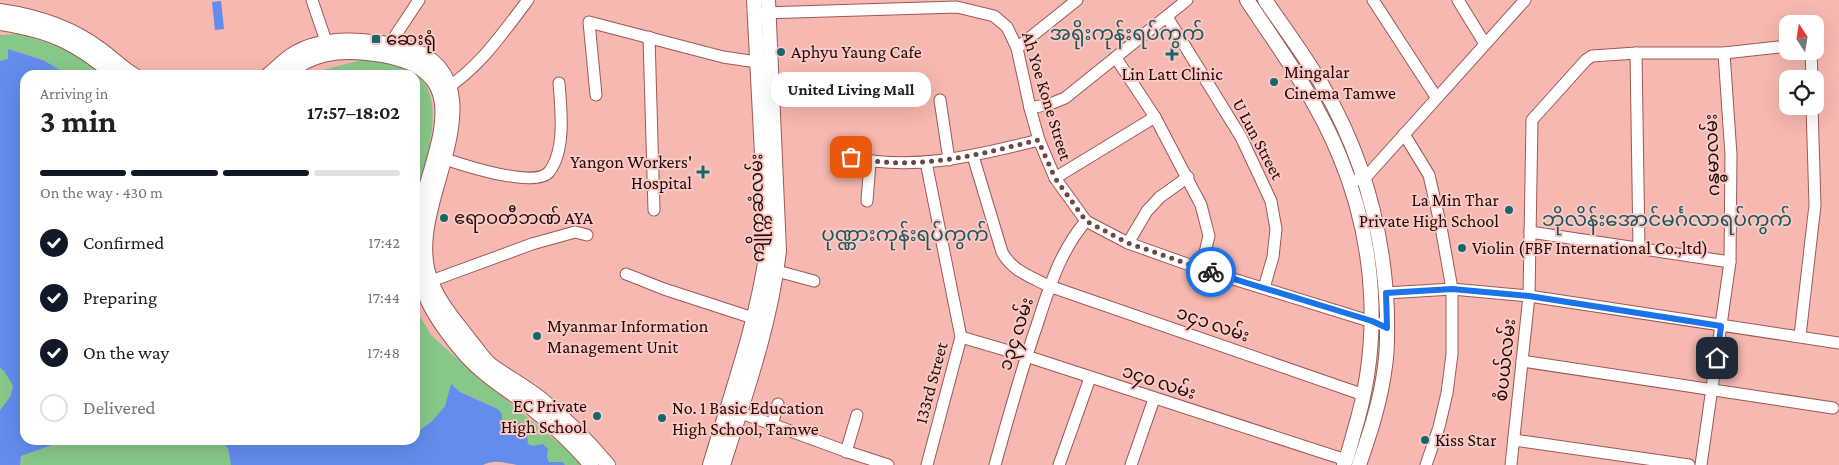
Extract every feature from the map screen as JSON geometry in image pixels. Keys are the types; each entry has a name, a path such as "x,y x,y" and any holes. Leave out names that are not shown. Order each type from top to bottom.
{"main road":[{"name":"ကျိုက္ကဆံလမ်း","path":"733,410 763,278 767,250 764,9 754,0"},
{"path":"1247,0 1304,85 1340,156 1360,219 1372,295 1370,362 1364,395 1345,463"},
{"path":"1265,0 1322,85 1337,113 1365,178 1379,236 1386,293 1385,366 1377,407 1359,465"},
{"path":"0,11 32,18 54,30 108,70"},
{"path":"0,23 72,32 100,49 127,70"},
{"path":"292,70 328,47 349,41 415,50 430,59 443,74 445,90 440,133 420,219"},
{"path":"274,70 291,55 311,46 328,47 402,60 421,67 445,90 453,106 453,116 445,159 431,208 426,239 427,283 430,305 440,321 481,370 549,423 591,465"},
{"name":"ကျိုက္ကဆံလမ်း","path":"733,410 763,330 777,271 779,251 764,63"},
{"path":"420,272 455,322 488,362 565,418 608,465"},
{"path":"710,465 733,410"},
{"path":"723,465 733,410"}],"street":[{"path":"312,0 328,47"},
{"path":"389,45 419,0"},
{"path":"445,90 467,74 480,61 528,0"},
{"path":"1017,48 1077,0"},
{"path":"1030,108 1050,104 1065,98 1187,0"},
{"path":"1373,0 1436,97"},
{"path":"1458,0 1485,44"},
{"path":"1350,183 1365,178 1525,0"},
{"name":"Ah Yoe Kone Street","path":"764,9 856,5 961,4 994,16 1007,27 1017,48 1038,140 1055,178 1086,221 1128,243 1201,269 1372,321 1387,328"},
{"name":"U Lun Street","path":"1167,17 1241,137 1271,201 1276,229 1273,257 1264,288"},
{"path":"596,95 589,22 723,57 764,63"},
{"path":"649,37 654,210"},
{"name":"စံပယ်လမ်း","path":"1512,465 1529,296 1532,120 1586,60 1592,56 1636,53 1724,53 1779,47"},
{"path":"1636,53 1639,248"},
{"name":"ဂန္ဓမာလမ်း","path":"1701,465 1730,262 1731,156 1724,53"},
{"path":"1116,58 1155,117 1201,205 1209,236 1201,269"},
{"path":"445,159 479,171 523,178 545,175 549,172 559,149 562,120 559,83"},
{"path":"940,100 949,160"},
{"path":"1800,336 1815,205 1812,115"},
{"path":"1055,178 1155,117"},
{"path":"1404,134 1429,175 1452,289 1452,354 1447,393 1439,427 1426,465"},
{"path":"851,157 870,162 949,160 1038,140"},
{"name":"၁၄၁ လမ်း","path":"972,156 1002,252 1008,262 1017,269 1050,286 1364,395"},
{"path":"867,201 870,162"},
{"name":"133rd Street","path":"926,162 961,337 927,465"},
{"path":"1128,243 1147,211 1160,197 1188,177"},
{"name":"၁၃၄ လမ်း","path":"995,465 1026,356 1050,286 1074,235 1086,221"},
{"path":"427,283 532,244 576,232 587,236"},
{"path":"1530,232 1730,262"},
{"path":"777,271 814,281"},
{"path":"626,274 664,289 753,318"},
{"path":"1386,293 1452,289 1529,296 1839,343"},
{"name":"၁၄၀ လမ်း","path":"961,337 1026,356 1345,463"},
{"path":"1522,361 1834,408"},
{"path":"1059,465 1090,378"},
{"path":"1135,464 1154,399"},
{"path":"772,425 778,404"},
{"path":"733,410 846,452 861,461 888,465"},
{"path":"846,452 857,415"},
{"path":"1514,440 1689,465"}],"green space":[{"path":"20,34 76,52 96,70 60,70 43,60 8,49 8,59 0,61 0,35"},
{"path":"365,59 408,70 323,70"},
{"path":"420,78 429,92 432,106 433,122 420,181"},
{"path":"420,316 431,335 478,377 575,456 581,465 549,462 547,457 528,444 527,431 518,424 510,427 502,422 502,414 498,409 460,392 451,385 445,406 432,421 420,430"},
{"path":"0,368 13,386 10,397 0,410"},
{"path":"53,445 224,445 228,449 231,465 20,465 21,456"}],"water":[{"path":"221,1 224,29 215,30 212,2"},
{"path":"8,49 43,60 60,70 20,70 20,445 53,445 21,456 20,465 0,465 0,410 10,397 13,386 0,368 0,61 8,59"},
{"path":"451,384 460,392 498,409 502,414 502,422 510,427 518,423 527,431 528,444 533,446 543,444 548,449 547,457 549,462 563,462 565,465 517,465 496,462 483,465 231,465 228,449 224,445 420,445 420,430 432,421 445,406"}],"way so far":[{"path":"851,157 870,162 949,160 1038,140 1055,178 1086,221 1128,243 1211,272"}],"place":[{"name":"ဆေးရုံ","path":"376,39"},
{"name":"Aphyu Yaung Cafe","path":"781,52"},
{"name":"Lin Latt Clinic","path":"1172,54"},
{"name":"Mingalar Cinema Tamwe","path":"1274,82"},
{"name":"United Living Mall","path":"851,157"},
{"name":"Yangon Workers' Hospital","path":"703,172"},
{"name":"La Min Thar Private High School","path":"1509,210"},
{"name":"ဧရာဝတီဘဏ် AYA","path":"444,218"},
{"name":"Violin (FBF International Co.,ltd)","path":"1462,248"},
{"name":"Myanmar Information Management Unit","path":"537,336"},
{"name":"EC Private High School","path":"597,416"},
{"name":"No. 1 Basic Education High School, Tamwe","path":"662,418"},
{"name":"Kiss Star","path":"1425,440"}],"district":[{"name":"အရိုးကုန်းရပ်ကွက်","path":"1127,33"},
{"name":"ဘိုလိန်းအောင်မင်္ဂလာရပ်ကွက်","path":"1667,219"},
{"name":"ပုဏ္ဏားကုန်းရပ်ကွက်","path":"905,234"}],"route":[{"path":"1211,272 1372,321 1387,328 1386,293 1452,289 1529,296 1721,326 1717,358"}]}
